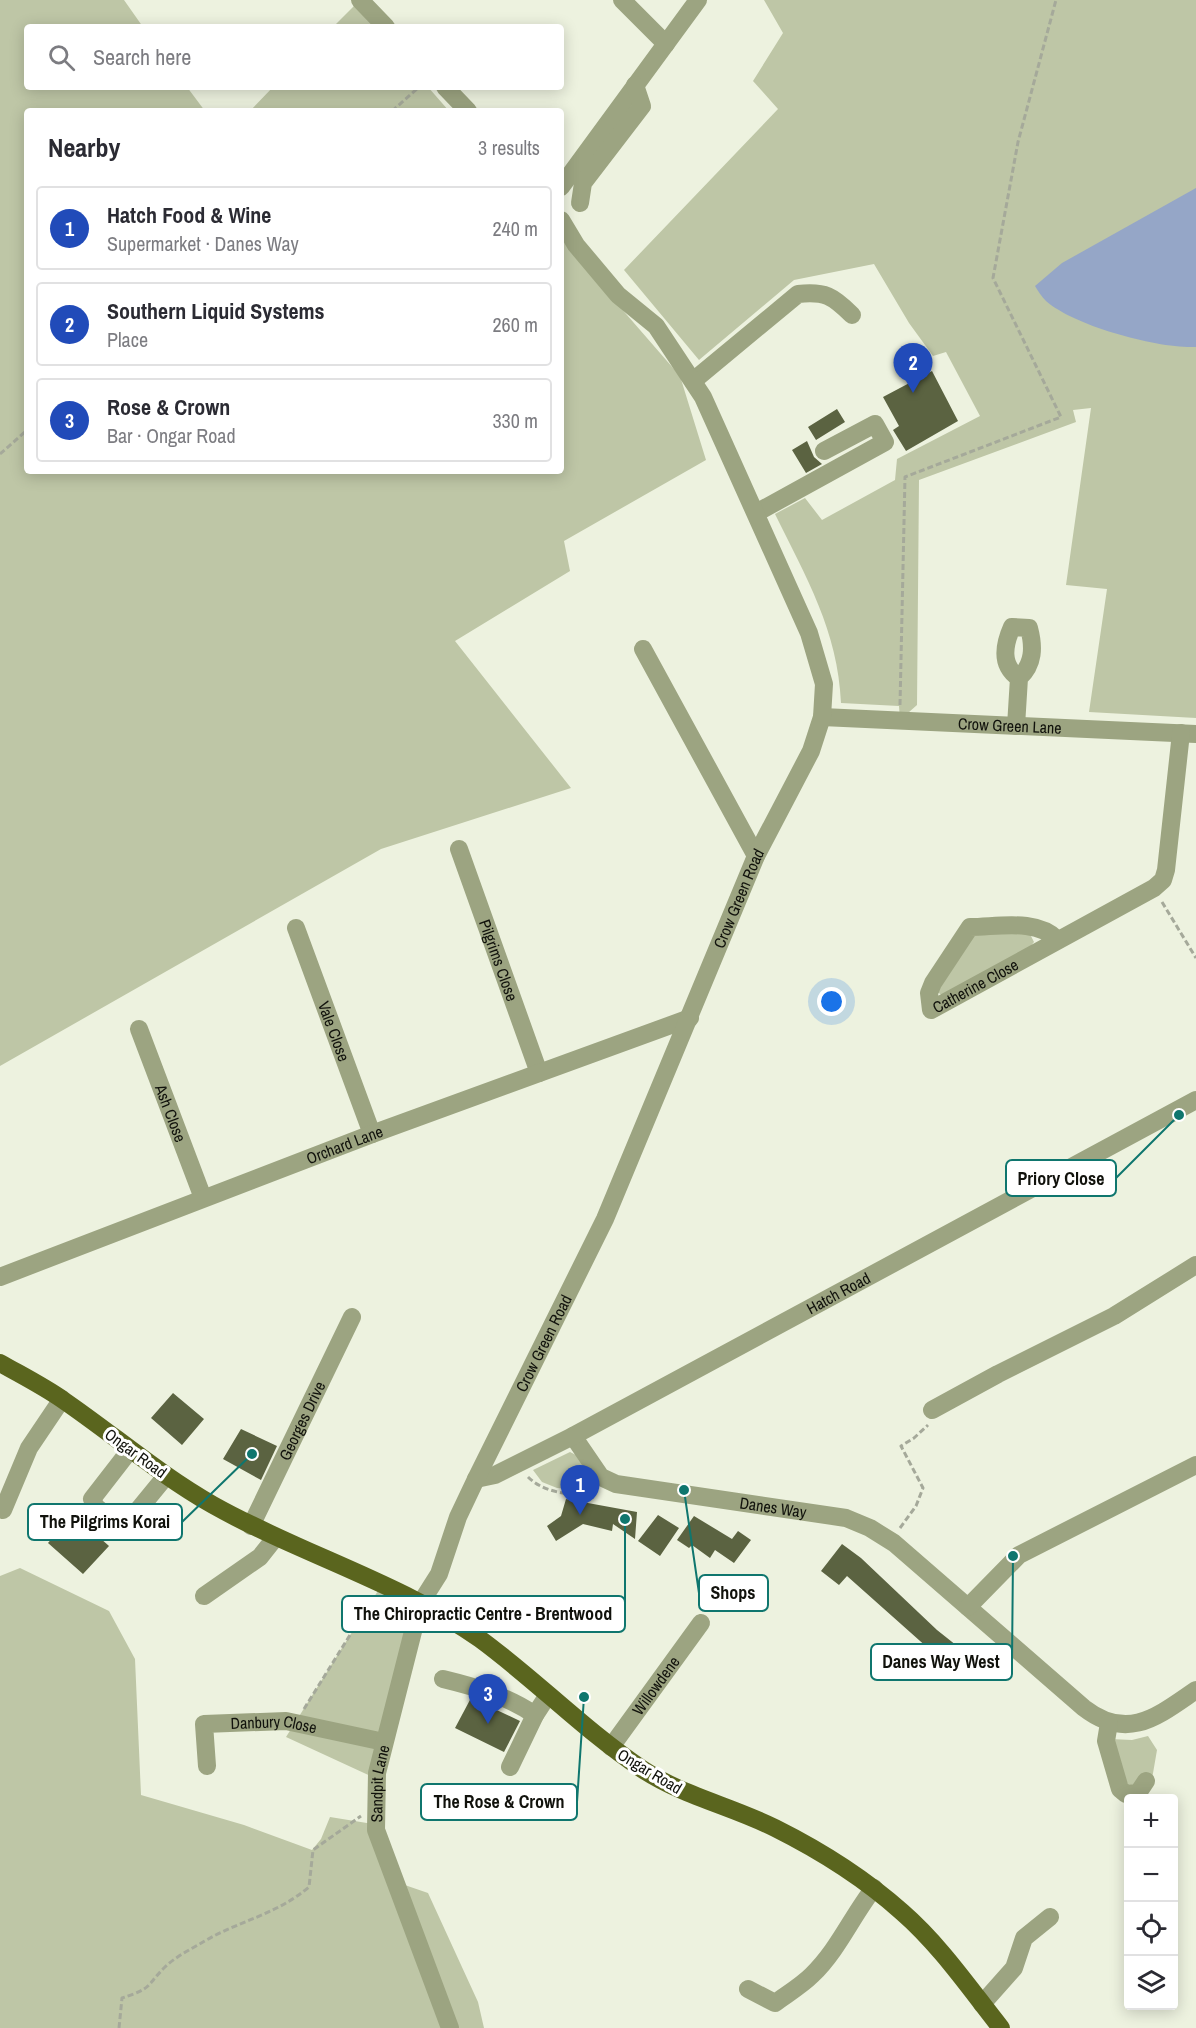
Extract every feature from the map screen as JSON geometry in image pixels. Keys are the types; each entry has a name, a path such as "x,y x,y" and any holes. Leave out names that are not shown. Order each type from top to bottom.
{"main road":[{"name":"Ongar Road","path":"0,1364 62,1400 166,1476 251,1526 420,1604 479,1638 611,1747 645,1771 690,1794 736,1810 815,1849 874,1888 905,1914 1001,2028"}],"street":[{"path":"360,0 383,24"},
{"path":"622,0 666,44"},
{"path":"564,183 698,0"},
{"path":"580,203 584,183 642,106 635,85"},
{"path":"448,90 465,108"},
{"name":"Crow Green Road","path":"420,1604 439,1574 458,1518 476,1479 605,1219 756,856 811,751 822,717 824,684 809,633 703,397 656,326 618,295 576,245 564,225"},
{"path":"693,381 798,294 815,292 835,298 852,315"},
{"path":"756,513 885,442 875,424 824,451"},
{"path":"643,649 756,856"},
{"path":"1016,726 1019,678"},
{"name":"Crow Green Lane","path":"822,717 1188,734"},
{"path":"1154,888 1163,880 1166,870 1188,734"},
{"name":"Pilgrims Close","path":"459,849 539,1073"},
{"name":"Catherine Close","path":"1058,940 1050,932 1031,926 970,927 933,983 929,993 931,1010 1154,888"},
{"name":"Vale Close","path":"296,928 372,1134"},
{"name":"Orchard Lane","path":"0,1277 372,1134 690,1018"},
{"name":"Ash Close","path":"139,1029 203,1198"},
{"name":"Hatch Road","path":"476,1479 495,1475 573,1436 1196,1100"},
{"path":"932,1410 1114,1316 1196,1265"},
{"name":"Georges Drive","path":"251,1526 352,1317"},
{"path":"3,1510 29,1448 62,1400"},
{"path":"573,1436 601,1477 616,1484"},
{"path":"130,1450 92,1499 96,1507 121,1527 125,1526 166,1476"},
{"path":"968,1607 1019,1555 1196,1465"},
{"name":"Danes Way","path":"616,1484 846,1518 890,1541 1084,1708 1109,1723"},
{"path":"204,1596 260,1557 275,1538"},
{"name":"Sandpit Lane","path":"420,1604 377,1773 376,1830 450,2028"},
{"name":"Willowdene","path":"611,1747 701,1623"},
{"path":"443,1679 477,1687 511,1701 535,1715"},
{"path":"1146,1781 1138,1793 1126,1794 1120,1789 1106,1741 1109,1723 1119,1725 1139,1723 1163,1712 1196,1690"},
{"path":"510,1767 535,1715 548,1695"},
{"name":"Danbury Close","path":"207,1766 204,1724 295,1724 384,1742"},
{"path":"748,1989 775,2003 811,1977 830,1955 853,1916 874,1888"},
{"path":"982,2004 1014,1968 1024,1938 1050,1917"}],"path":[{"path":"900,720 905,477 1061,417 993,278 1018,142 1056,0"},
{"path":"395,108 416,90"},
{"path":"0,454 24,433"},
{"path":"1154,888 1196,958"},
{"path":"890,1541 916,1506 923,1488 901,1446 914,1438 932,1420 932,1410"},
{"path":"516,1465 535,1485 553,1491 584,1494 616,1484"},
{"path":"295,1724 381,1586"},
{"path":"119,2028 122,1998 146,1990 166,1966 204,1941 269,1914 292,1900 309,1887 313,1850 376,1805"}],"green space":[{"path":"0,0 124,0 141,24 24,24 24,90 189,90 203,108 24,108 24,474 564,474 564,242 680,376 706,460 564,541 570,571 455,641 571,788 381,849 0,1066"},
{"path":"764,0 1196,0 1196,718 1089,712 1107,589 1066,585 1091,408 1073,410 1076,422 919,480 917,705 900,720 899,706 841,703 839,677 827,628 809,583 775,514 805,498 822,520 895,480 897,459 980,416 946,352 933,356 909,323 874,264 794,280 699,360 624,270 778,109 753,81 783,33"},
{"path":"356,4 373,24 336,24"},
{"path":"270,90 431,90 446,108 253,108"},
{"path":"972,931 1029,932 1034,942 1030,947 943,996 936,991"},
{"path":"570,1452 580,1457 596,1479 591,1491 557,1488 542,1482 533,1470"},
{"path":"20,1568 109,1611 135,1659 141,1795 244,1825 312,1850 321,1839 330,1817 373,1824 396,1882 428,1893 478,2002 484,2028 0,2028 0,1576"},
{"path":"381,1586 420,1604 377,1779 286,1737"},
{"path":"1148,1736 1157,1750 1152,1779 1130,1790 1110,1739 1132,1740"}],"water":[{"path":"1196,188 1196,347 1180,347 1140,340 1096,327 1059,310 1046,301 1036,288 1035,286 1062,263"}],"building":[{"path":"932,371 958,421 906,451 893,430 899,426 883,397"},
{"path":"837,409 845,422 816,440 808,427"},
{"path":"807,441 814,457 822,464 806,473 792,450"},
{"path":"173,1393 204,1419 182,1445 151,1418"},
{"path":"241,1429 277,1446 261,1480 223,1459"},
{"path":"566,1499 637,1512 635,1539 613,1524 612,1531 583,1524 556,1541 547,1526 561,1516"},
{"path":"73,1514 109,1546 83,1574 48,1543"},
{"path":"658,1515 679,1528 660,1556 638,1541"},
{"path":"694,1516 732,1539 738,1531 751,1540 734,1563 715,1550 710,1558 692,1545 689,1548 677,1540"},
{"path":"842,1544 861,1558 937,1630 971,1657 956,1673 847,1576 839,1585 821,1571"},
{"path":"471,1698 520,1721 504,1752 455,1728"}],"place":[{"name":"Southern Liquid Systems","path":"913,393"},
{"name":"Priory Close","path":"1179,1115"},
{"name":"The Pilgrims Korai","path":"252,1454"},
{"name":"Shops","path":"684,1490"},
{"name":"Hatch Food & Wine","path":"580,1515"},
{"name":"The Chiropractic Centre - Brentwood","path":"625,1519"},
{"name":"Danes Way West","path":"1013,1556"},
{"name":"The Rose & Crown","path":"584,1697"},
{"name":"Rose & Crown","path":"488,1724"}]}
